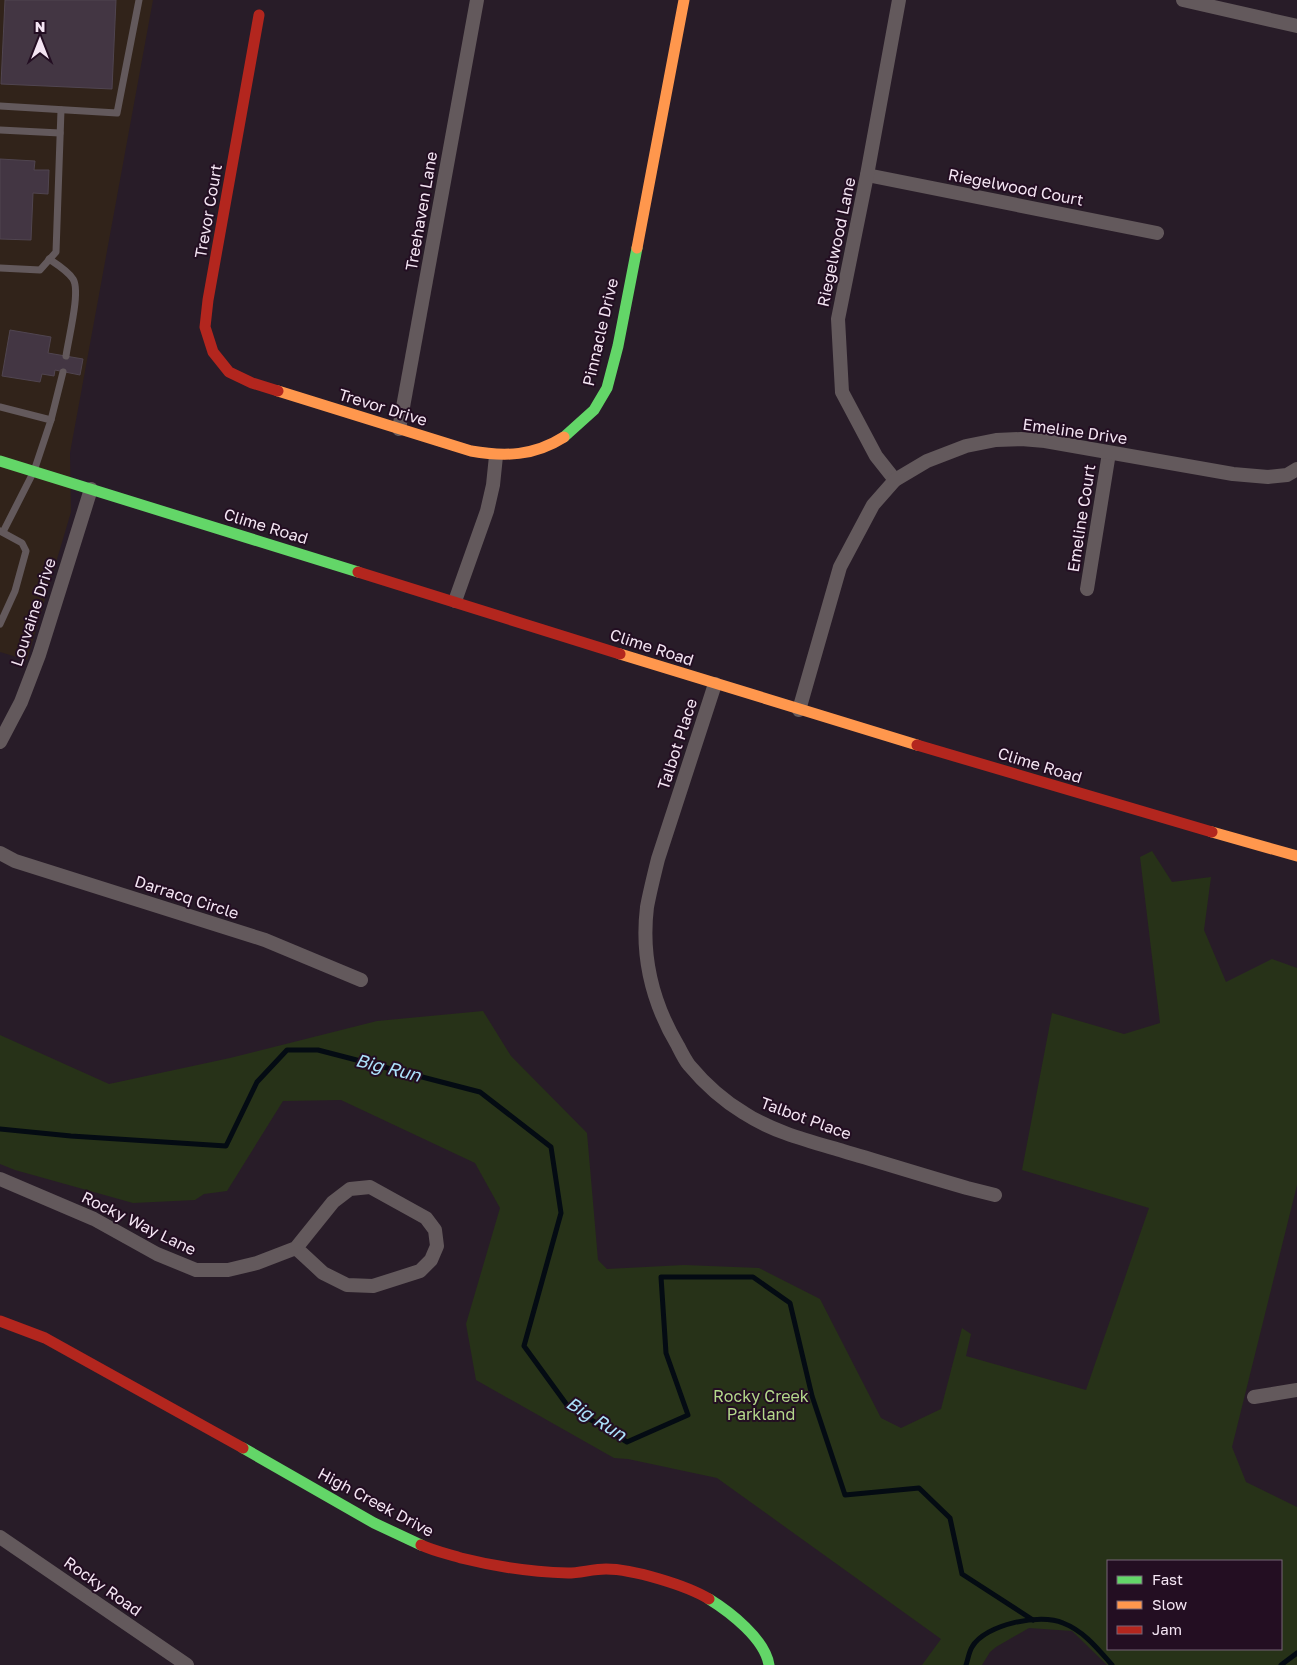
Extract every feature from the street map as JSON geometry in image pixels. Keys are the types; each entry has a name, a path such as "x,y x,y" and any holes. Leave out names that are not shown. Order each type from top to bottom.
{"street":[{"name":"Treehaven Lane","path":"399,429 477,0"},
{"name":"Pinnacle Drive","path":"496,456 522,455 547,448 569,434 601,401 609,384 618,346 684,0"},
{"name":"Riegelwood Lane","path":"895,480 876,456 842,392 838,319 867,176 899,0"},
{"path":"1183,0 1297,26"},
{"name":"Trevor Court","path":"259,15 208,300 205,327 213,352 229,372 261,386"},
{"name":"Riegelwood Court","path":"867,176 1157,233"},
{"name":"Trevor Drive","path":"261,386 471,451 496,456"},
{"name":"Emeline Drive","path":"799,710 840,567 855,536 873,505 895,480 928,461 958,449 996,440 1021,439 1045,441 1254,476 1287,475 1297,469"},
{"name":"Emeline Court","path":"1087,589 1109,453"},
{"path":"455,601 487,511 493,485 496,456"},
{"name":"Clime Road","path":"0,460 799,710 1090,797 1297,856"},
{"name":"Louvaine Drive","path":"0,742 21,702 39,655 91,489"},
{"name":"Talbot Place","path":"715,684 658,859 647,909 648,968 656,1000 670,1033 689,1065 716,1092 744,1113 770,1126 818,1144 994,1195"},
{"name":"Darracq Circle","path":"0,853 15,861 265,940 361,980"},
{"name":"Rocky Way Lane","path":"0,1179 94,1219 157,1254 196,1270 228,1270 257,1263 296,1248"},
{"path":"370,1187 426,1218 435,1230 437,1246 432,1260 420,1271 373,1286 347,1285 324,1273 296,1248 333,1202 350,1188 370,1187"},
{"name":"High Creek Drive","path":"0,1321 45,1338 374,1523 432,1550 528,1571 571,1573 608,1569 635,1573 670,1582 706,1598 730,1612 749,1632 763,1648 769,1665"},
{"path":"1254,1397 1297,1390"},
{"name":"Rocky Road","path":"0,1537 186,1665"}],"lane":[{"path":"0,106 117,113 139,0"},
{"path":"0,268 40,270 56,252 61,110"},
{"path":"0,130 60,133"},
{"path":"50,259 74,280 76,294 74,314 69,332 66,356"},
{"path":"0,624 15,591 26,551 22,543 2,531 34,471 51,420 63,372"},
{"path":"0,407 51,420"}],"shaded area":[{"path":"0,0 153,0 70,453 71,512 27,660 0,652"}],"green space":[{"name":"Rocky Creek Parkland","path":"1152,851 1172,882 1211,877 1204,930 1226,982 1272,959 1297,968 1297,1185 1232,1447 1246,1482 1297,1507 1297,1665 1107,1665 1072,1631 1029,1628 996,1647 990,1652 982,1665 922,1665 941,1639 717,1478 628,1459 614,1458 476,1380 466,1324 500,1208 475,1163 341,1100 283,1101 227,1191 204,1194 195,1200 133,1203 15,1170 0,1164 0,1035 109,1084 230,1058 377,1021 483,1011 511,1056 587,1133 598,1260 607,1269 684,1265 759,1268 820,1299 881,1418 901,1428 941,1409 962,1328 971,1334 966,1356 1086,1390 1149,1208 1022,1170 1052,1013 1124,1034 1160,1023 1140,857"}],"building":[{"path":"5,0 116,0 112,89 1,84"},
{"path":"0,159 35,161 34,170 49,170 48,194 33,193 31,240 0,239"},
{"path":"10,330 51,337 48,353 83,359 80,375 55,370 54,376 42,374 40,382 2,376"}],"waterway":[{"name":"Big Run","path":"0,1129 71,1136 226,1146 257,1082 287,1050 318,1050 480,1092 551,1147 561,1213 524,1346 567,1405 627,1442 688,1415 666,1353 661,1277 753,1277 790,1303 812,1396 845,1495 919,1488 950,1518 962,1574 1033,1620"},
{"name":"Big Run","path":"966,1665 972,1647 989,1632 1014,1623 1041,1619 1053,1620 1071,1626 1090,1641 1112,1665"},
{"name":"Big Run","path":"1281,1665 1297,1653"}],"traffic: fast":[{"path":"564,437 594,410 607,388 618,346 637,248"},
{"path":"0,461 358,572"},
{"path":"243,1448 374,1523 421,1545"},
{"path":"709,1599 727,1611 754,1636 766,1655 769,1665"}],"traffic: slow":[{"path":"637,248 684,0"},
{"path":"278,391 471,451 496,454 519,453 542,448 564,437"},
{"path":"620,654 917,745"},
{"path":"1212,832 1297,856"}],"traffic: jam":[{"path":"259,15 208,300 205,327 213,352 229,372 252,383 278,391"},
{"path":"358,572 620,654"},
{"path":"917,745 1212,832"},
{"path":"0,1321 45,1338 243,1448"},
{"path":"421,1545 461,1558 541,1572 568,1573 606,1569 630,1572 673,1583 709,1599"}]}
